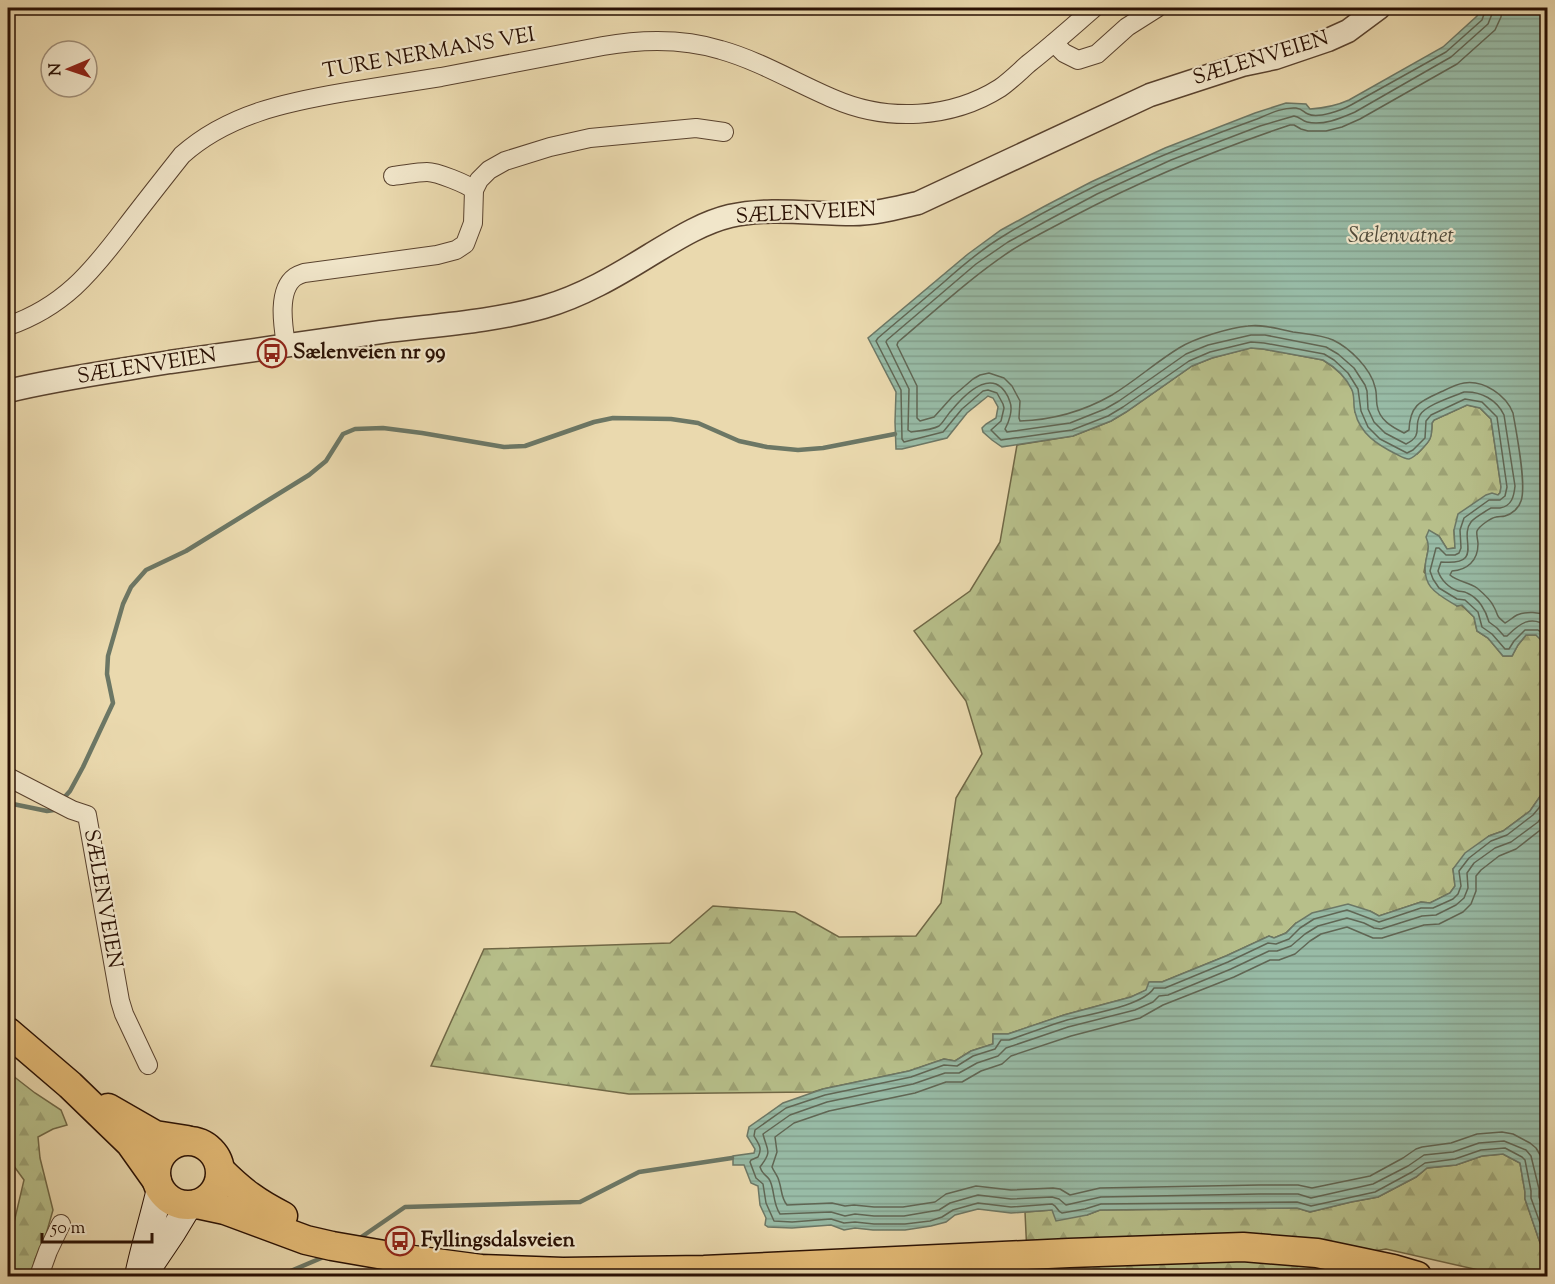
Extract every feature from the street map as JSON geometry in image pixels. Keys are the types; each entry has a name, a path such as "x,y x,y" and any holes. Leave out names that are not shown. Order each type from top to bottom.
{"main road":[{"path":"8,1032 70,1085 130,1143 166,1197 174,1202 225,1210 306,1240 376,1254 481,1269 631,1272 1243,1247 1317,1253 1382,1266 1417,1276"},
{"path":"70,1085 155,1135 197,1141 206,1145 219,1161 220,1181 216,1190 193,1205 143,1276"},
{"path":"138,1276 152,1223 158,1185 157,1162 168,1147 187,1140"},
{"path":"221,1171 249,1197 263,1206 289,1219 335,1235 376,1254"}],"street":[{"name":"TURE NERMANS VEI","path":"8,326 33,316 55,303 76,285 103,258 182,155 196,143 238,119 287,104 612,44 671,41 694,43 728,52 836,100 871,111 903,115 936,113 968,104 1001,87 1094,8"},
{"path":"1054,43 1078,60 1096,54 1127,27 1157,8"},
{"name":"SÆLENVEIEN","path":"8,391 46,382 133,368 464,322 544,307 606,281 700,226 728,217 762,212 865,213 892,210 918,203 1150,95 1328,40 1348,31 1379,8"},
{"path":"286,345 282,309 285,294 295,277 304,273 437,255 456,250 465,244 472,223 474,190 479,180 489,170 505,161 576,140 696,128 724,132"},
{"path":"393,176 435,173 474,190"},
{"name":"SÆLENVEIEN","path":"8,777 87,815 120,1001 148,1065"},
{"path":"39,1276 61,1224"}],"green space":[{"path":"1250,348 1323,360 1328,363 1351,387 1355,412 1417,454 1429,440 1434,420 1467,405 1480,408 1491,419 1500,493 1454,530 1455,548 1447,549 1439,536 1429,531 1424,572 1457,606 1461,605 1474,617 1477,631 1488,638 1503,656 1512,656 1526,635 1536,635 1542,640 1547,652 1547,790 1530,811 1503,831 1489,836 1453,869 1455,886 1450,893 1430,903 1421,902 1379,916 1370,911 1296,923 1286,933 1274,938 1269,936 1162,982 1150,982 1147,990 1131,997 1064,1015 1008,1034 993,1034 993,1044 971,1051 955,1061 944,1059 909,1071 813,1092 629,1094 431,1066 484,949 670,943 713,906 795,912 839,937 916,936 941,903 956,798 982,754 966,701 914,631 970,591 1000,542 1017,445 1073,436 1111,421 1192,366"},
{"path":"8,1072 61,1110 67,1125 38,1137 40,1158 53,1210 31,1276 8,1276 8,1248 24,1180 8,1158"},
{"path":"1503,1154 1520,1163 1525,1199 1547,1259 1547,1276 1500,1276 1386,1249 1362,1253 1349,1276 1028,1276 1025,1212 1052,1210 1087,1215 1100,1210 1297,1208 1310,1212 1378,1197 1416,1177 1427,1168 1456,1165 1482,1156"}],"water":[{"name":"Sælenvatnet","path":"1481,8 1547,8 1547,658 1545,648 1536,635 1526,635 1512,656 1503,656 1488,638 1477,631 1474,617 1462,605 1457,606 1432,589 1426,577 1428,546 1426,537 1429,530 1439,536 1447,549 1455,548 1454,530 1458,514 1486,495 1500,493 1491,419 1480,408 1467,405 1434,420 1429,441 1413,457 1405,458 1383,447 1365,433 1357,420 1350,385 1332,366 1323,360 1251,348 1212,358 1192,366 1111,421 1073,436 1002,447 983,432 982,428 996,418 998,407 993,398 988,396 967,413 947,438 896,449 896,392 868,338 968,254 1001,230 1045,206 1165,148 1286,103 1306,104 1310,109 1340,104 1349,100 1443,47 1477,16"},
{"path":"1547,790 1547,1259 1525,1199 1520,1163 1503,1154 1482,1156 1456,1165 1427,1168 1416,1177 1378,1197 1310,1212 1297,1208 1100,1210 1056,1221 1052,1210 1011,1213 978,1209 955,1215 946,1222 905,1230 855,1228 844,1230 831,1225 768,1227 765,1225 766,1218 760,1205 758,1186 751,1183 744,1165 733,1165 733,1156 754,1153 755,1149 747,1136 749,1127 783,1103 823,1089 909,1071 944,1059 955,1061 971,1051 993,1044 993,1034 1008,1034 1064,1015 1131,997 1146,990 1149,982 1162,982 1269,936 1274,938 1286,933 1296,923 1312,913 1348,904 1379,916 1421,902 1430,903 1450,893 1455,886 1453,869 1465,853 1489,836 1503,831 1530,811"}],"waterway":[{"path":"62,800 70,791 83,767 113,703 107,674 108,656 123,604 131,587 146,570 186,551 309,475 326,461 343,434 355,429 383,428 504,447 525,446 594,422 613,418 671,419 698,423 739,441 798,450 823,448 895,434"},
{"path":"8,803 47,811 57,807"},
{"path":"357,1240 405,1207 580,1202 639,1172 732,1158"},
{"path":"279,1276 326,1256"}],"place":[{"name":"Sælenveien nr 99","path":"272,353"},
{"name":"Fyllingsdalsveien","path":"400,1241"}]}
